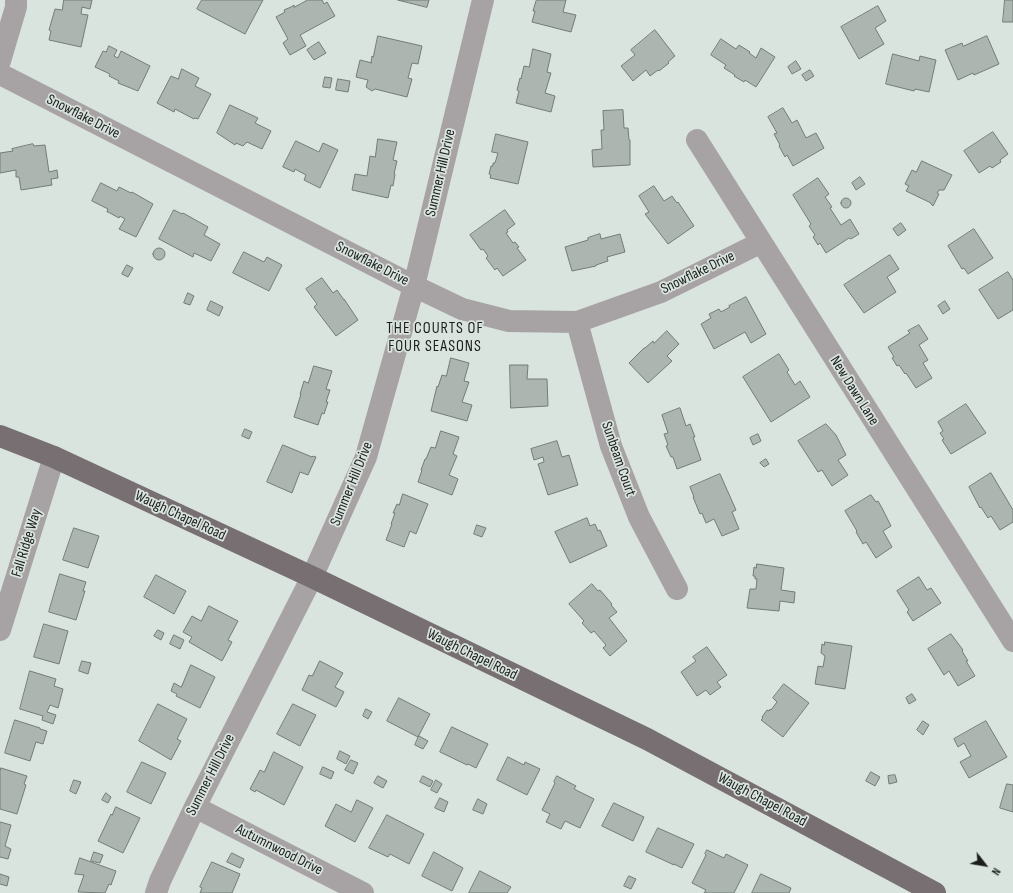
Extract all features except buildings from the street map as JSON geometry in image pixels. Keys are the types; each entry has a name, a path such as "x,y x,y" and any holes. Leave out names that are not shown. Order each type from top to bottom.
{"main road":[{"name":"Waugh Chapel Road","path":"0,436 54,457 312,577 647,739 935,893"}],"street":[{"path":"0,61 16,7 16,0"},
{"name":"Summer Hill Drive","path":"156,893 195,807 312,577 366,457 414,286 483,0"},
{"name":"Snowflake Drive","path":"0,74 414,286 462,308 509,321 577,322 661,292 760,243"},
{"name":"New Dawn Lane","path":"697,140 760,243 1013,641"},
{"name":"Sunbeam Court","path":"577,322 611,446 639,517 678,589"},
{"name":"Fall Ridge Way","path":"0,630 3,607 54,457"},
{"name":"Autumnwood Drive","path":"195,807 363,893"}],"district":[{"name":"THE COURTS OF FOUR SEASONS","path":"435,338"}]}
